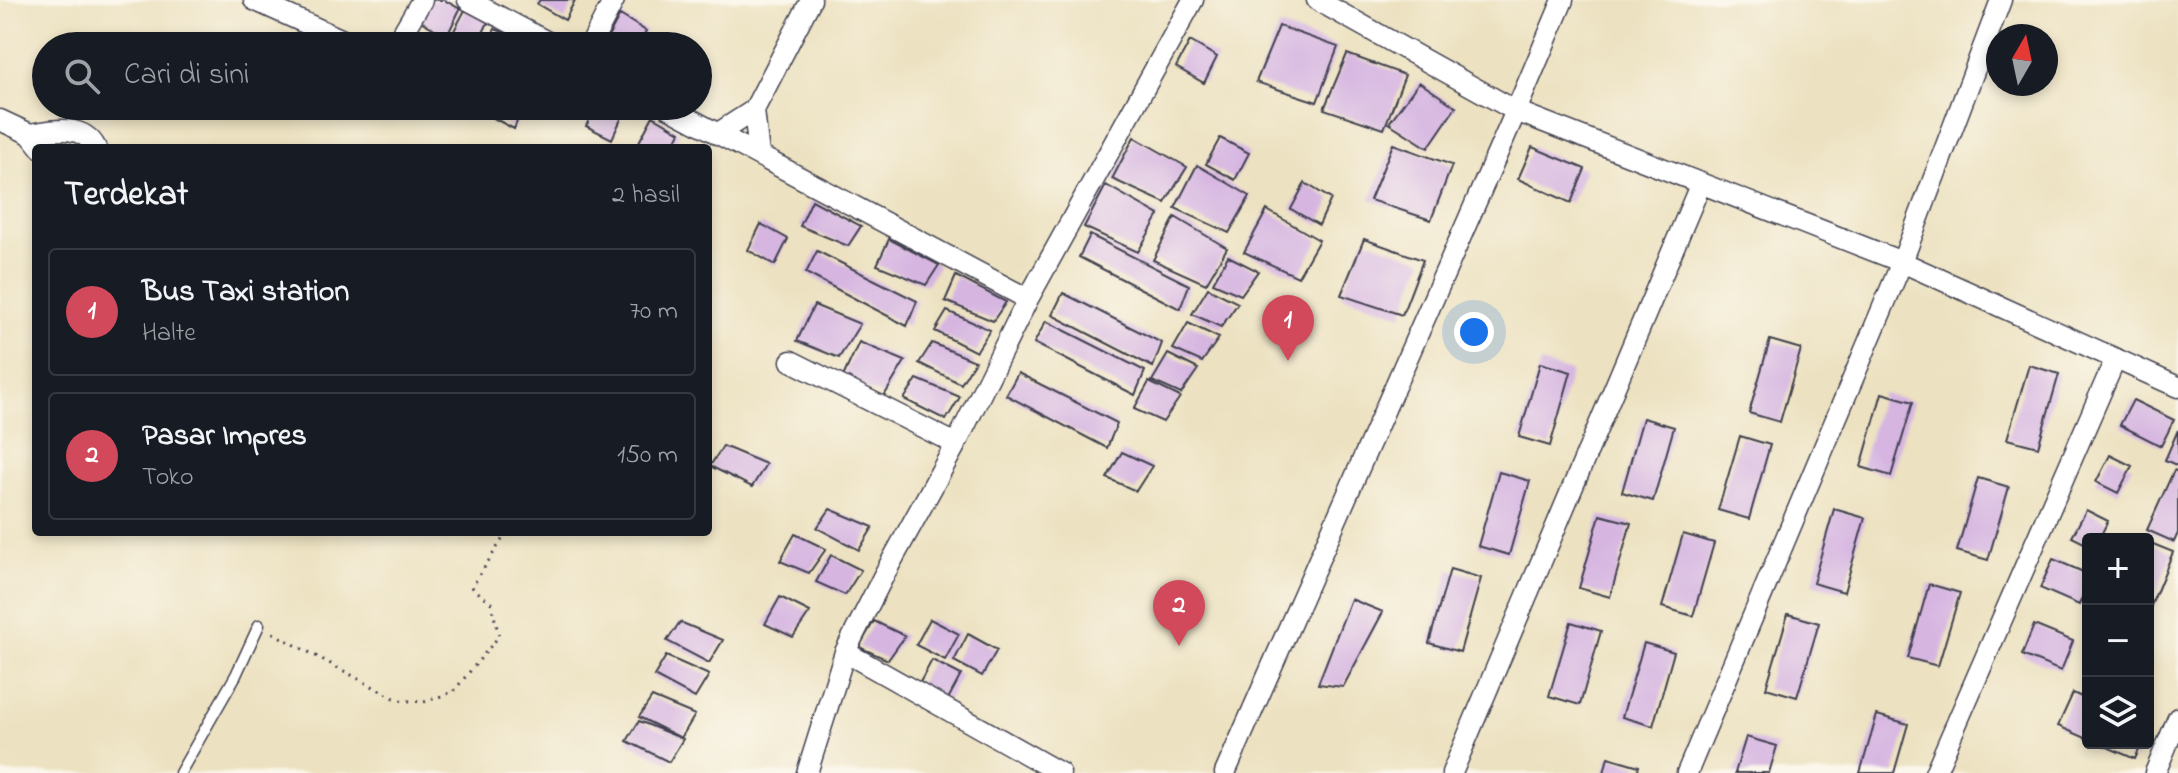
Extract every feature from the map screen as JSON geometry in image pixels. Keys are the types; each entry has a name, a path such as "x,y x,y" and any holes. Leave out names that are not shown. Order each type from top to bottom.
{"street":[{"path":"254,0 282,5 331,32"},
{"path":"403,32 422,0"},
{"path":"468,0 529,32"},
{"path":"597,32 614,0"},
{"path":"717,134 754,110 811,0"},
{"path":"807,773 845,652 956,444 1028,299 1193,0"},
{"path":"1317,0 1516,111 1902,262 2178,387"},
{"path":"1225,773 1563,0"},
{"path":"1687,773 1902,262 2001,0"},
{"path":"754,110 759,155"},
{"path":"0,120 35,141 72,130 91,139 94,144"},
{"path":"692,120 1028,299"},
{"path":"1452,773 1701,183"},
{"path":"1935,773 2115,360"},
{"path":"791,361 956,444"},
{"path":"845,652 1060,773"},
{"path":"2155,773 2178,718"}],"lane":[{"path":"180,773 236,675 259,625"}],"path":[{"path":"259,625 398,700 424,702 453,692 499,636 491,603 472,587 504,536"}],"building":[{"path":"429,0 444,0 460,9 449,32 440,32 419,20"},
{"path":"540,0 575,0 565,20 537,4"},
{"path":"465,10 489,20 483,32 453,32"},
{"path":"620,15 646,31 646,32 611,32"},
{"path":"1279,26 1338,47 1317,102 1256,82"},
{"path":"1190,41 1217,57 1204,83 1176,67"},
{"path":"1347,54 1405,75 1384,129 1324,109"},
{"path":"1419,82 1456,107 1428,148 1389,123"},
{"path":"497,120 518,120 514,129"},
{"path":"589,120 621,120 612,139 586,126"},
{"path":"651,120 660,120 680,132 674,144 639,142"},
{"path":"1134,137 1187,167 1165,203 1112,179"},
{"path":"1220,138 1249,153 1235,180 1206,164"},
{"path":"1393,144 1452,165 1431,220 1370,200"},
{"path":"1532,147 1585,169 1571,203 1518,179"},
{"path":"1197,165 1250,196 1229,233 1175,208"},
{"path":"1305,183 1331,199 1319,225 1291,209"},
{"path":"1106,185 1159,215 1138,252 1084,227"},
{"path":"812,200 861,226 848,246 800,226"},
{"path":"1267,210 1319,240 1298,277 1244,252"},
{"path":"1175,217 1227,248 1206,284 1153,260"},
{"path":"761,224 788,239 775,265 748,250"},
{"path":"1090,235 1189,285 1180,309 1079,257"},
{"path":"889,239 939,265 926,285 877,265"},
{"path":"1364,239 1423,260 1402,315 1341,295"},
{"path":"817,251 917,301 907,326 806,273"},
{"path":"1228,256 1258,271 1241,295 1213,283"},
{"path":"956,276 1006,302 993,321 945,301"},
{"path":"1208,288 1238,303 1221,327 1192,314"},
{"path":"1063,293 1162,343 1153,367 1052,315"},
{"path":"814,305 860,324 839,358 797,341"},
{"path":"947,311 990,330 976,352 935,331"},
{"path":"1046,321 1145,371 1135,395 1034,343"},
{"path":"1188,323 1219,338 1202,362 1173,349"},
{"path":"1770,340 1801,349 1780,422 1749,413"},
{"path":"859,342 905,361 884,396 842,379"},
{"path":"932,343 975,361 961,384 919,363"},
{"path":"1168,354 1198,369 1181,394 1152,381"},
{"path":"1540,363 1571,372 1550,446 1519,437"},
{"path":"2029,365 2059,374 2038,447 2007,439"},
{"path":"1018,373 1117,423 1107,448 1006,395"},
{"path":"917,379 960,397 946,420 904,399"},
{"path":"1149,382 1180,397 1163,422 1134,409"},
{"path":"1882,393 1913,402 1891,476 1861,467"},
{"path":"2133,400 2174,420 2161,446 2120,425"},
{"path":"1643,418 1674,427 1653,501 1622,492"},
{"path":"2178,430 2178,466 2165,460"},
{"path":"1740,436 1770,445 1749,519 1718,510"},
{"path":"723,446 766,464 752,487 712,467"},
{"path":"1122,452 1152,466 1136,491 1107,478"},
{"path":"2110,455 2132,466 2118,493 2096,482"},
{"path":"2174,470 2178,472 2178,533 2174,542 2147,530"},
{"path":"1499,472 1530,481 1509,555 1478,546"},
{"path":"1978,478 2009,487 1988,560 1957,551"},
{"path":"830,509 873,527 859,550 817,528"},
{"path":"1834,509 1865,518 1844,592 1813,583"},
{"path":"2086,510 2108,521 2102,533 2082,533 2082,542 2072,537"},
{"path":"1600,515 1631,523 1610,597 1579,588"},
{"path":"795,534 826,549 809,573 780,561"},
{"path":"1683,534 1714,543 1693,616 1662,607"},
{"path":"2154,544 2173,552 2154,598"},
{"path":"831,555 861,570 845,595 816,582"},
{"path":"2053,559 2082,571 2079,605 2040,588"},
{"path":"1450,569 1481,578 1460,652 1429,643"},
{"path":"1929,584 1960,593 1938,666 1908,658"},
{"path":"780,597 810,612 793,637 765,624"},
{"path":"1351,599 1383,612 1343,687 1318,684"},
{"path":"1788,614 1819,623 1797,697 1766,688"},
{"path":"930,619 959,634 945,660 916,645"},
{"path":"874,621 905,636 888,660 859,647"},
{"path":"680,622 723,640 709,663 667,641"},
{"path":"1571,622 1601,631 1580,705 1549,696"},
{"path":"2034,625 2073,641 2061,671 2022,655"},
{"path":"968,634 997,650 982,676 954,661"},
{"path":"1644,643 1674,652 1653,726 1622,717"},
{"path":"666,656 709,675 695,698 654,676"},
{"path":"932,660 961,675 947,701 918,686"},
{"path":"2073,693 2082,697 2082,736 2058,726"},
{"path":"652,697 695,715 681,738 639,717"},
{"path":"1877,715 1908,724 1894,773 1860,773"},
{"path":"639,721 683,739 669,762 627,741"},
{"path":"1746,737 1777,746 1769,773 1735,773"},
{"path":"2112,749 2139,749 2135,759"},
{"path":"1608,757 1639,766 1637,773 1604,773"}],"place":[{"name":"Bus Taxi station","path":"1288,361"},
{"name":"Pasar Impres","path":"1179,646"}]}
